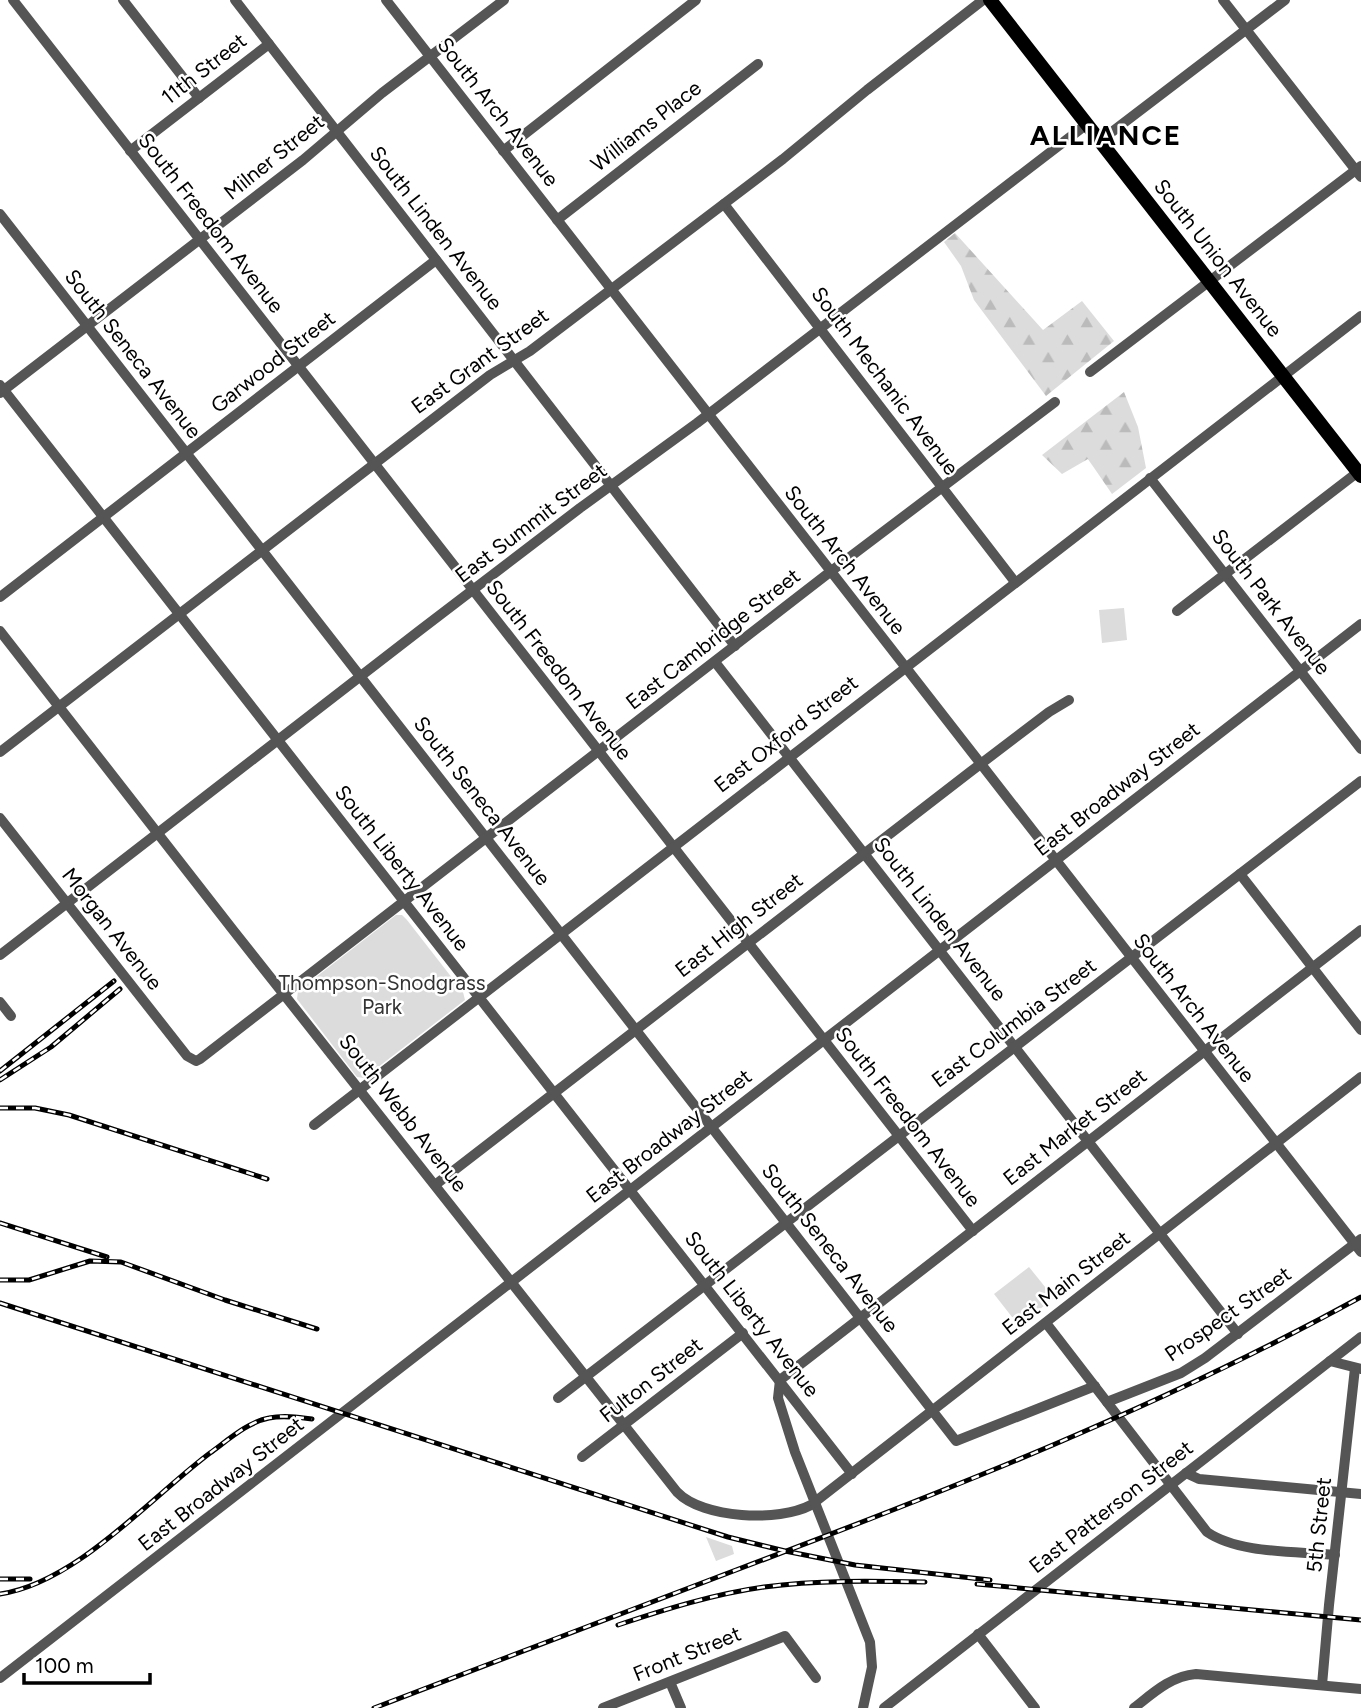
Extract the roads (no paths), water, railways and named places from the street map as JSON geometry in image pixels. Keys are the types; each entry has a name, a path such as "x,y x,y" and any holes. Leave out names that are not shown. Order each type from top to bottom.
{"main road":[{"name":"South Union Avenue","path":"990,0 1360,474"}],"street":[{"name":"South Freedom Avenue","path":"13,0 973,1231"},
{"path":"123,0 199,98"},
{"name":"South Linden Avenue","path":"235,0 735,646"},
{"name":"South Arch Avenue","path":"386,0 1203,1052 1359,1245"},
{"name":"Milner Street","path":"1,390 199,240 337,132 382,93 504,0"},
{"path":"503,151 695,0"},
{"name":"East Grant Street","path":"0,752 373,463 514,359 530,351 724,204 983,0"},
{"path":"1090,372 1359,171 1223,0"},
{"path":"1100,141 1285,0"},
{"name":"11th Street","path":"130,151 269,44"},
{"name":"Williams Place","path":"557,220 758,64"},
{"name":"East Summit Street","path":"0,955 360,676 708,415 1087,124"},
{"name":"South Mechanic Avenue","path":"724,204 1015,582"},
{"name":"South Seneca Avenue","path":"0,214 957,1441 1095,1386"},
{"name":"Garwood Street","path":"0,597 436,260"},
{"name":"East Oxford Street","path":"314,1125 1361,316"},
{"name":"South Liberty Avenue","path":"1,390 852,1474"},
{"name":"East Cambridge Street","path":"196,1061 1055,402"},
{"path":"1177,611 1360,474"},
{"name":"South Park Avenue","path":"1150,478 1361,749"},
{"name":"East Broadway Street","path":"0,1678 1361,624"},
{"name":"South Webb Avenue","path":"0,631 677,1492 691,1504 734,1514 790,1513"},
{"name":"South Linden Avenue","path":"715,662 1238,1334"},
{"name":"East High Street","path":"435,1185 980,764 1069,700"},
{"name":"East Columbia Street","path":"558,1398 1361,781"},
{"name":"Morgan Avenue","path":"0,818 187,1056 196,1061"},
{"path":"1240,874 1361,1030"},
{"name":"East Market Street","path":"780,1380 1361,930"},
{"path":"0,1002 11,1016"},
{"name":"East Main Street","path":"790,1513 811,1505 852,1474 1361,1077"},
{"name":"Prospect Street","path":"1107,1402 1183,1372 1359,1245"},
{"path":"1046,1323 1202,1527 1217,1538 1259,1548 1335,1555"},
{"name":"Fulton Street","path":"582,1457 743,1334"},
{"name":"East Patterson Street","path":"884,1708 1361,1337"},
{"path":"1330,1361 1358,1368"},
{"name":"5th Street","path":"1322,1685 1358,1368"},
{"path":"780,1380 778,1398 795,1452 870,1642 870,1679 863,1708"},
{"path":"1185,1473 1199,1479 1361,1494"},
{"path":"978,1634 1035,1708"},
{"name":"Front Street","path":"603,1708 785,1636 816,1678"},
{"path":"1134,1708 1177,1678 1196,1674 1361,1689"},
{"path":"670,1682 681,1708"}],"railway":[{"path":"0,1071 114,981"},
{"path":"0,1080 51,1047 120,989"},
{"path":"0,1108 35,1108 69,1115 267,1179"},
{"path":"0,1223 107,1257"},
{"path":"0,1280 29,1280 90,1261 121,1262 225,1300 317,1329"},
{"path":"374,1708 895,1509 1053,1445 1209,1375 1361,1297"},
{"path":"0,1303 728,1537 855,1565 990,1580"},
{"path":"0,1594 28,1587 56,1574 84,1556 246,1427 274,1417 312,1419"},
{"path":"0,1579 30,1579"},
{"path":"618,1625 690,1603 764,1587 824,1582 925,1582"},
{"path":"977,1584 1361,1620"}],"district":[{"name":"ALLIANCE","path":"1106,135"}],"park label":[{"name":"Thompson-Snodgrass Park","path":"382,995"}]}
